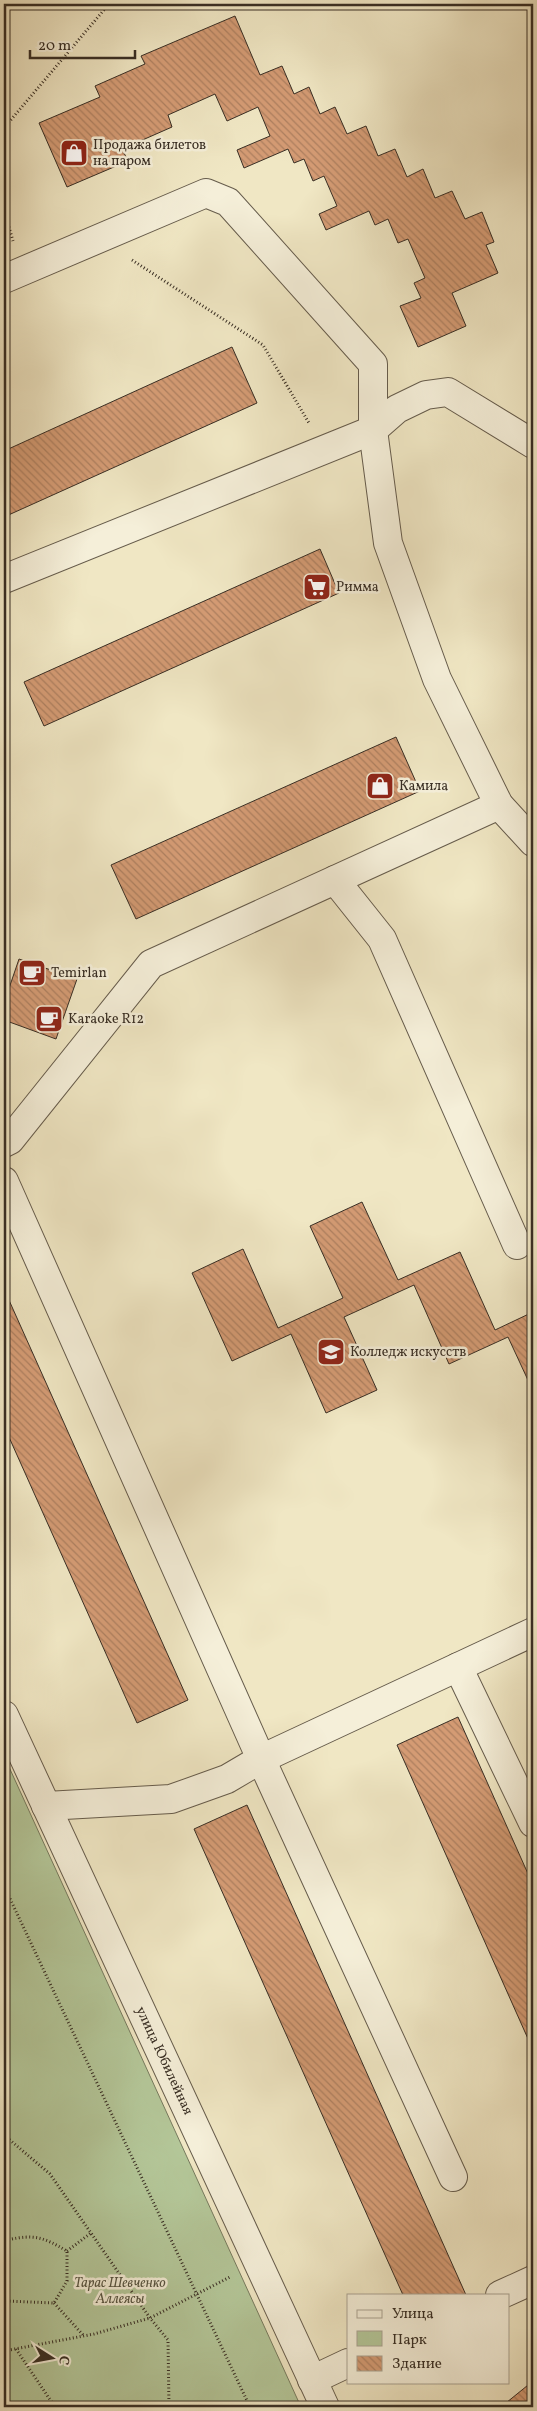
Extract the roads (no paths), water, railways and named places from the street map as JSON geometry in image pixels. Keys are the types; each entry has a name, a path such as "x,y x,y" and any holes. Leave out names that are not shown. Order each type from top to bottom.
{"street":[{"path":"4,279 206,193 228,202 373,364 373,430 388,543 437,679 499,805 533,842"},
{"path":"4,580 373,430 397,409 426,396 448,392 533,444"},
{"path":"4,1143 10,1140 151,964 499,805"},
{"path":"335,880 382,939 517,1245"},
{"path":"4,1181 261,1759 453,2177"},
{"path":"46,1806 170,1800 227,1779 261,1759 533,1632"},
{"path":"458,1667 533,1823"},
{"name":"улица Юбилейная","path":"4,1715 324,2407"},
{"path":"502,2294 533,2280"},
{"path":"312,2380 347,2363"}],"place":[{"name":"Продажа билетов на паром","path":"74,153"},
{"name":"Римма","path":"317,587"},
{"name":"Камила","path":"380,786"},
{"name":"Temirlan","path":"32,973"},
{"name":"Karaoke R12","path":"49,1019"},
{"name":"Колледж искусств","path":"331,1352"}],"park label":[{"name":"Тарас Шевченко Аллеясы","path":"120,2292"}]}
